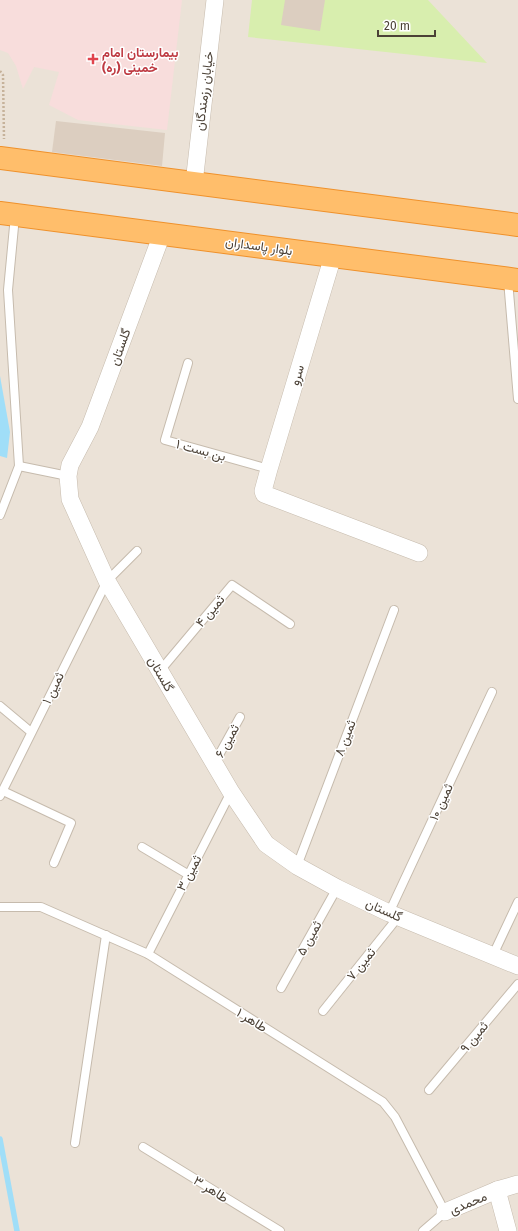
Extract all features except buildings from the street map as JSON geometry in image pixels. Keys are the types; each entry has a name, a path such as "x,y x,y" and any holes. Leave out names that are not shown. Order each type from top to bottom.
{"highway":[{"path":"2,158 518,225"},
{"name":"بلوار پاسداران","path":"8,214 513,280"}],"street":[{"name":"خیابان رزمندگان","path":"194,183 215,0"},
{"name":"گلستان","path":"162,234 90,428 70,465 68,476 70,500 106,580 214,764 266,844 297,866 337,888 394,914 518,966"},
{"name":"سرو","path":"333,256 263,491 264,494 419,552"},
{"name":"محمدی","path":"445,1212 497,1190 518,1184"},
{"path":"497,1190 508,1231"}],"lane":[{"path":"0,515 19,466 8,290 8,214"},
{"path":"513,280 518,399"},
{"name":"بن بست ۱","path":"188,363 165,440 269,469"},
{"path":"19,466 68,476"},
{"path":"106,580 137,551"},
{"name":"ثمین ۱","path":"2,794 106,580"},
{"name":"ثمین ۴","path":"159,672 232,585 290,624"},
{"name":"ثمین ۸","path":"297,866 394,610"},
{"name":"ثمین ۱۰","path":"394,914 492,692"},
{"path":"0,706 32,732"},
{"name":"ثمین ۶","path":"214,764 240,717"},
{"name":"ثمین ۳","path":"148,954 231,792"},
{"path":"2,794 71,822 54,863"},
{"path":"142,847 189,875"},
{"name":"ثمین ۵","path":"281,988 337,888"},
{"path":"493,955 518,902"},
{"name":"طاهر ۱","path":"0,907 41,907 148,954 383,1102 396,1117 445,1212"},
{"name":"ثمین ۷","path":"323,1011 394,914"},
{"path":"75,1143 106,935"},
{"name":"ثمین ۹","path":"429,1090 518,984"},
{"name":"طاهر ۳","path":"143,1147 280,1231"},
{"name":"محمدی","path":"423,1231 445,1212"}],"path":[{"path":"0,71 4,75 2,158"}],"shaded area":[{"path":"0,0 518,0 518,1231 0,1231"},
{"name":"بیمارستان امام خمینی (ره)","path":"0,0 182,0 167,130 78,120 49,105 59,72 34,67 23,89 16,66 8,53 0,50"}],"green space":[{"path":"252,0 428,0 487,63 248,37"}],"water":[{"path":"0,376 10,432 7,458 0,456"}],"waterway":[{"path":"0,1139 17,1231"}],"place":[{"name":"بیمارستان امام خمینی (ره)","path":"93,59"}]}
